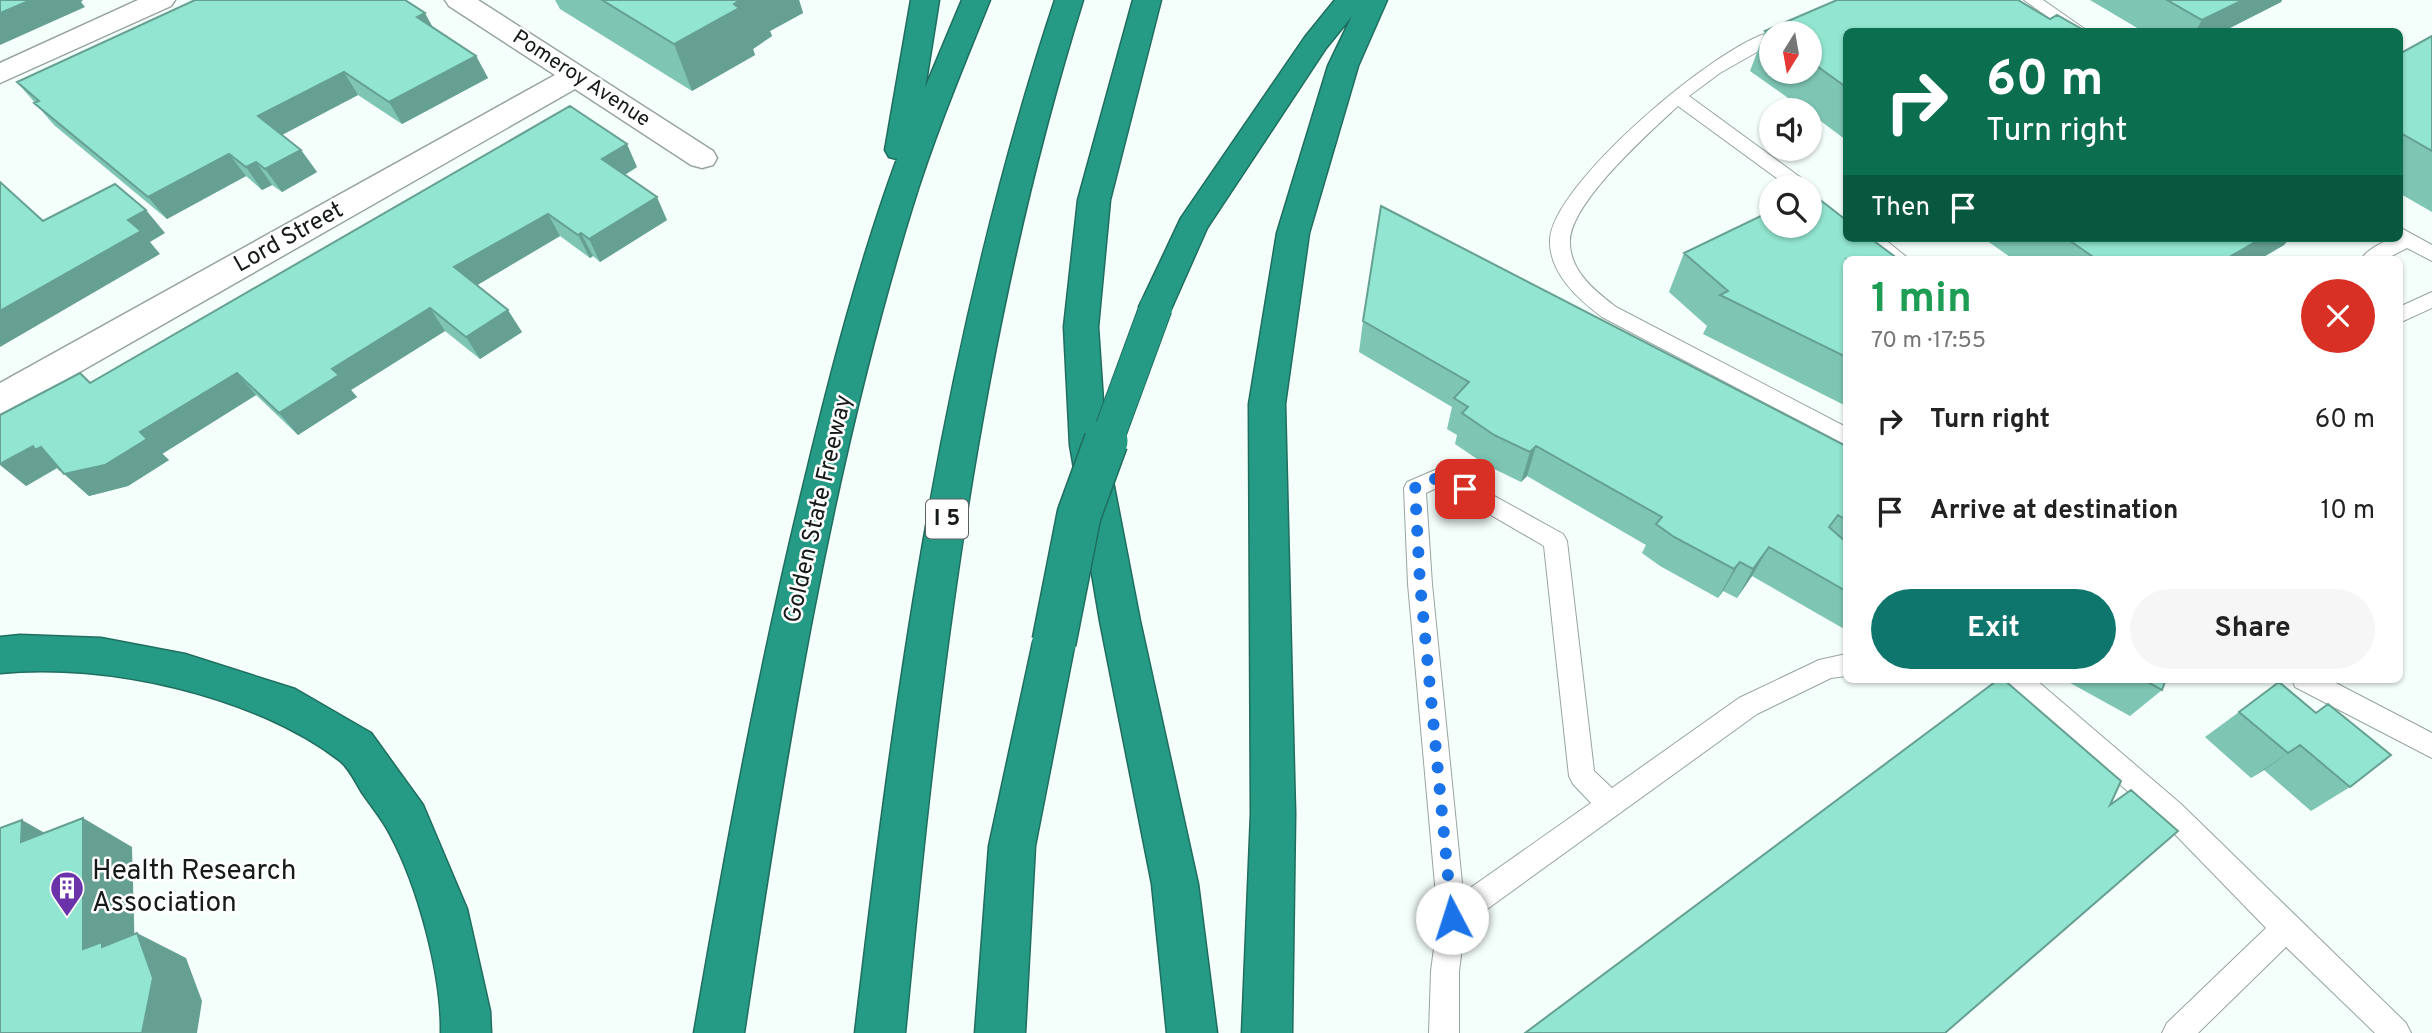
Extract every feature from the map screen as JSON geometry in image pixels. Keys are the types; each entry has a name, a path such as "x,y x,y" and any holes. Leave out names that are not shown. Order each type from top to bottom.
{"highway":[{"path":"887,239 925,0"},
{"name":"Golden State Freeway","path":"719,1033 749,844 825,471 887,239 949,64 976,0"},
{"path":"1147,0 1094,200 1082,327 1088,446 1120,621 1175,884 1192,1033"},
{"path":"1266,1033 1273,814 1267,404 1293,233 1329,54 1350,0"},
{"path":"1000,1033 1012,846 1079,515 1156,307 1192,226 1373,0"},
{"name":"I 5","path":"880,1033 898,852 949,504 975,360 1001,236 1033,114 1067,7"},
{"path":"0,655 20,653 101,656 185,672 280,702 356,747 407,820 444,909 466,1011 466,1033"}],"street":[{"path":"0,74 161,0"},
{"name":"Pomeroy Avenue","path":"459,0 702,158"},
{"name":"Lord Street","path":"0,400 577,75"}],"lane":[{"path":"2032,0 2075,28"},
{"path":"1759,44 1704,75 1678,97 1631,140 1568,211 1560,238 1566,267 1579,286 1609,312 1843,435"},
{"path":"1678,97 1785,175"},
{"path":"2403,237 2432,254"},
{"path":"1876,242 1895,256"},
{"path":"2375,256 2396,242"},
{"path":"2403,314 2432,299"},
{"path":"1444,1033 1445,971 1452,918 1420,583 1415,488 1442,476 1555,541 1582,776 1611,806"},
{"path":"1452,918 1748,706 1828,668 1843,666"},
{"path":"2017,683 2172,813 2286,928 2396,1033"},
{"path":"2312,683 2432,747"},
{"path":"2177,1033 2286,928"}],"building":[{"path":"0,0 31,0 0,13"},
{"path":"195,0 405,0 425,13 417,17 476,56 389,102 344,72 258,116 301,150 265,169 256,162 246,167 229,154 148,197 34,103 39,101 17,82"},
{"path":"602,0 740,0 734,4 739,8 674,44"},
{"path":"1837,0 2018,0 2050,19 2057,15 2080,28 1843,28 1843,85 1822,70 1822,21 1788,21"},
{"path":"2167,0 2243,0 2202,20"},
{"path":"2432,36 2432,151 2403,134 2403,52"},
{"path":"570,106 627,144 602,159 657,197 589,239 581,233 578,235 548,214 454,267 508,310 466,337 430,308 332,369 339,375 279,413 237,373 140,432 147,439 105,465 64,474 41,447 35,450 33,446 0,464 0,415 80,373 90,383"},
{"path":"0,182 43,221 115,184 146,210 128,220 141,231 0,311"},
{"path":"1822,201 1843,218 1843,242 1875,242 1894,256 1843,256 1843,356 1720,295 1728,291 1684,253 1759,217 1759,238 1822,238"},
{"path":"1381,206 1843,444 1843,518 1838,515 1829,527 1843,539 1843,589 1769,547 1753,569 1740,562 1734,569 1674,537 1656,524 1662,517 1536,446 1530,452 1494,435 1462,413 1468,407 1454,398 1469,382 1363,321"},
{"path":"2072,242 2255,242 2231,256 2092,256"},
{"path":"1994,683 2008,683 2121,781 2110,805 2131,790 2178,831 1945,1033 1525,1033"},
{"path":"2149,683 2165,683 2162,690"},
{"path":"2280,683 2316,713 2328,704 2391,755 2350,787 2300,745 2288,753 2239,712"},
{"name":"Health Research Association","path":"83,818 83,949 102,942 102,947 137,933 153,978 142,1033 0,1033 0,828 22,820 21,842"}],"place":[{"name":"Health Research Association","path":"67,918"}],"route":[{"path":"1452,918 1420,583 1415,488 1442,476 1465,489"}]}
